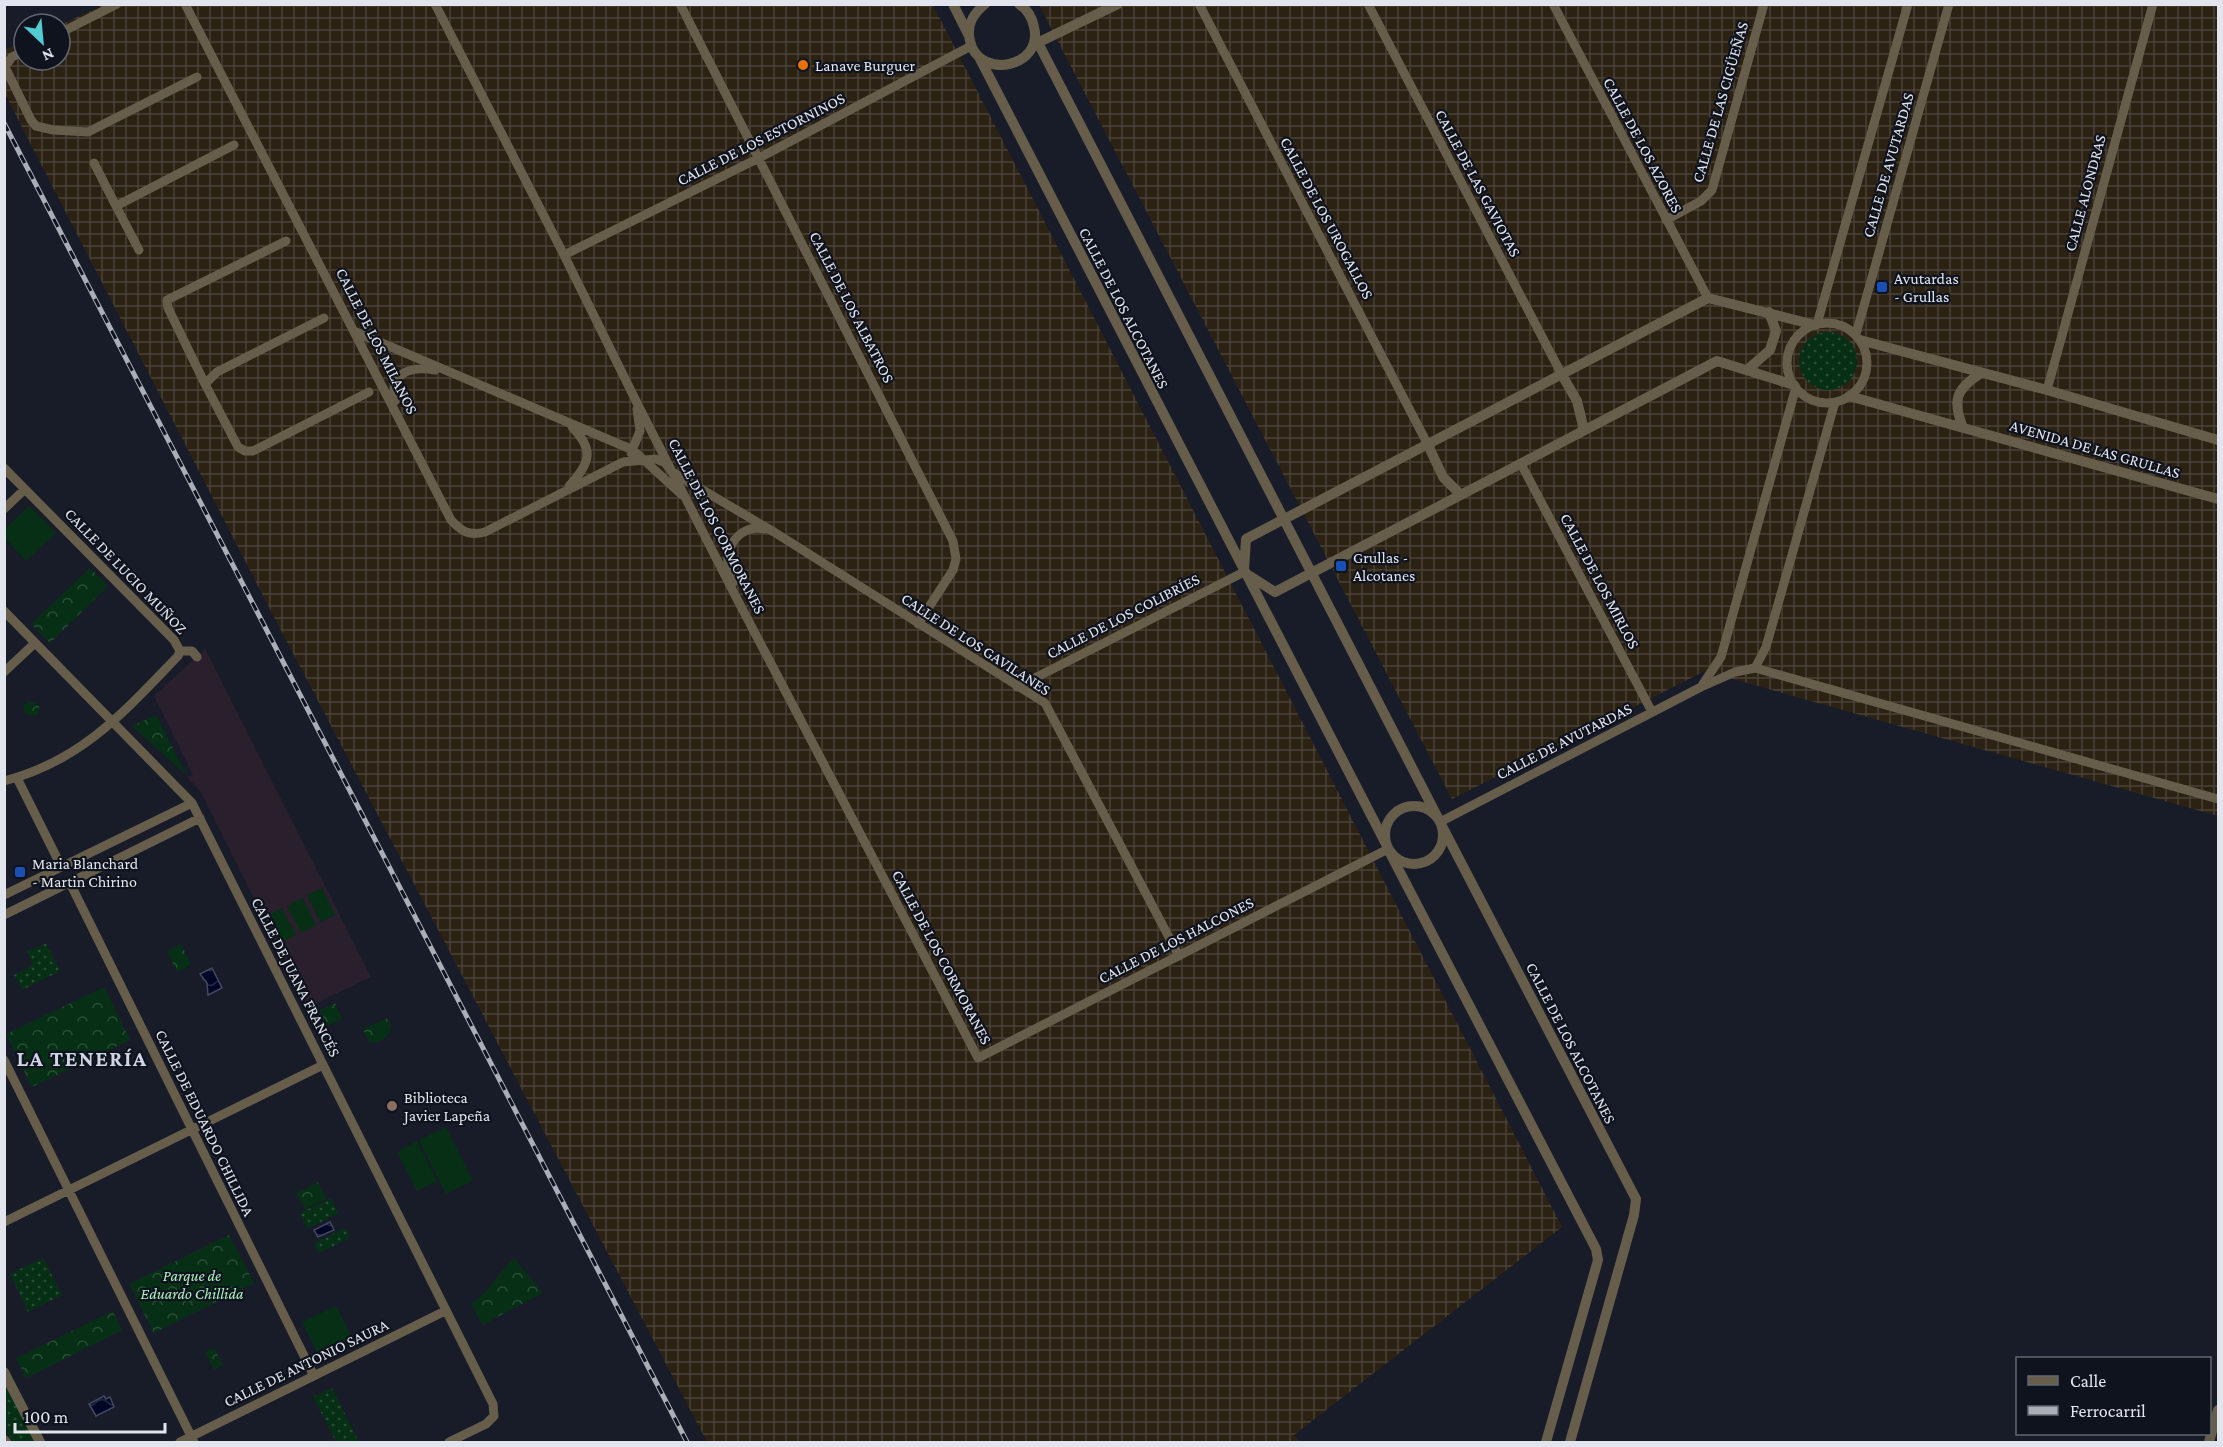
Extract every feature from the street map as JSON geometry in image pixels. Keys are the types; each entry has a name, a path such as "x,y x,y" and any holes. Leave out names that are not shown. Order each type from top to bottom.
{"street":[{"path":"72,27 117,4"},
{"name":"CALLE DE LOS MILANOS","path":"185,4 452,520 462,531 474,535 485,532 623,462"},
{"name":"CALLE DE LOS CORMORANES","path":"435,4 736,597 978,1058"},
{"name":"CALLE DE LOS ALBATROS","path":"680,4 953,541 956,559 953,570 918,624"},
{"path":"953,4 968,34 971,46"},
{"path":"968,34 970,21 984,4"},
{"name":"CALLE DE LOS ALCOTANES","path":"1019,4 1032,18 1035,41 1636,1199 1635,1215 1570,1443"},
{"path":"979,57 990,64 1003,66 1015,63 1026,56 1035,41 1118,4"},
{"name":"CALLE DE LOS UROGALLOS","path":"1198,4 1428,445"},
{"name":"CALLE DE LAS GAVIOTAS","path":"1368,4 1562,375"},
{"name":"CALLE DE LOS AZORES","path":"1553,4 1708,298"},
{"name":"CALLE DE LAS CIGÜEÑAS","path":"1666,220 1701,201 1712,190 1764,4"},
{"name":"CALLE DE AVUTARDAS","path":"1816,324 1908,4"},
{"name":"CALLE DE AVUTARDAS","path":"1858,337 1949,4"},
{"name":"CALLE ALONDRAS","path":"2047,390 2153,4"},
{"name":"CALLE DE LOS ESTORNINOS","path":"564,255 759,158 971,46"},
{"name":"CALLE DE LOS ALCOTANES","path":"971,46 979,57 1596,1249 1598,1260 1546,1443"},
{"path":"12,57 5,67 31,120 36,126 53,130 88,132 197,77"},
{"path":"116,206 234,145"},
{"path":"93,163 140,250"},
{"path":"286,241 167,300 168,308 238,447 244,451 253,451 369,392"},
{"path":"1244,572 1246,539 1708,298 1816,324 1838,324 1858,337 2218,438"},
{"path":"1748,369 1770,350 1776,331 1769,312"},
{"path":"205,384 217,372 324,318"},
{"path":"1795,386 1789,374 1790,350 1800,334 1816,324"},
{"name":"CALLE DE LOS GAVILANES","path":"356,332 633,450 685,498"},
{"path":"1312,573 1717,361 1748,369 1795,386 1813,400 1835,402 1849,396 1865,376 1866,357 1858,337"},
{"name":"CALLE DE LOS GAVILANES","path":"397,412 393,391 396,381 402,375 412,369 420,368 451,373"},
{"path":"1963,428 1956,404 1959,393 1968,381 1981,373"},
{"path":"1562,375 1577,401 1584,430"},
{"name":"CALLE DE AVUTARDAS","path":"1701,687 1721,657 1795,386"},
{"name":"AVENIDA DE LAS GRULLAS","path":"1849,396 2218,499"},
{"path":"1835,402 1766,647 1755,668 2218,799"},
{"path":"623,462 633,450 640,431 637,403"},
{"path":"565,491 584,469 587,461 581,436 568,423"},
{"path":"1428,445 1443,477 1461,495"},
{"name":"CALLE DE LOS GAVILANES","path":"623,462 656,459 664,463 672,472 774,532 1045,703 1179,956"},
{"name":"CALLE DE LOS MIRLOS","path":"1521,464 1652,712"},
{"name":"CALLE DE LUCIO MUÑOZ","path":"4,468 174,640 180,651 178,656 88,743 62,760 4,782"},
{"path":"4,509 25,489"},
{"path":"736,597 728,562 729,549 737,537 747,530 755,527 774,532"},
{"name":"CALLE DE LOS ALCOTANES","path":"1244,572 1275,592 1312,573"},
{"name":"CALLE DE LOS COLIBRÍES","path":"1017,687 1244,572"},
{"name":"CALLE DE JUANA FRANCÉS","path":"4,611 192,803 493,1404 494,1416 486,1424 449,1443"},
{"path":"4,672 35,642"},
{"path":"180,651 192,651 197,657"},
{"name":"CALLE DE AVUTARDAS","path":"1440,822 1701,687 1735,672 1755,668"},
{"path":"17,778 61,866"},
{"path":"4,895 192,803"},
{"path":"1414,806 1431,812 1440,822 1442,844 1431,859 1414,865 1405,863 1388,849 1386,826 1396,811 1414,806"},
{"path":"4,915 200,818"},
{"name":"CALLE DE LOS HALCONES","path":"978,1058 1388,849"},
{"name":"CALLE DE EDUARDO CHILLIDA","path":"70,883 314,1376"},
{"path":"4,1060 192,1440"},
{"path":"4,1222 323,1065"},
{"name":"CALLE DE ANTONIO SAURA","path":"180,1443 192,1440 445,1311"},
{"path":"4,1372 40,1443"},
{"path":"2209,1443 2218,1410"}],"shaded area":[{"path":"105,4 933,5 1562,1227 1294,1435 1300,1442 707,1442 275,619 5,94 4,50 12,46 12,72 72,72 72,19"},
{"path":"1039,5 2218,5 2218,816 1705,671 1452,799"},
{"path":"205,649 371,977 308,1007 201,792 187,777 193,775 154,696"}],"green space":[{"path":"1822,332 1834,332 1844,336 1853,345 1857,367 1849,382 1834,390 1822,390 1812,386 1803,377 1799,367 1799,355 1803,345 1812,336"},
{"path":"29,506 56,533 26,561 5,538 4,530"},
{"path":"90,568 108,586 50,643 31,624"},
{"path":"29,701 40,708 37,717 25,713 23,706"},
{"path":"156,715 186,775 132,726"},
{"path":"322,888 335,915 320,922 307,895"},
{"path":"303,898 316,925 301,933 287,906"},
{"path":"282,908 296,935 281,942 267,916"},
{"path":"46,943 60,971 22,990 14,975 33,965 27,952"},
{"path":"181,944 191,965 177,972 167,951"},
{"path":"104,987 130,1040 32,1087 6,1034"},
{"path":"335,1003 342,1019 327,1026 319,1011"},
{"path":"388,1018 391,1026 388,1035 381,1041 369,1043 363,1029"},
{"path":"446,1127 473,1181 446,1194 419,1140"},
{"path":"417,1141 437,1181 417,1191 397,1152"},
{"path":"318,1182 326,1199 305,1209 296,1193"},
{"path":"331,1198 338,1213 307,1229 300,1213"},
{"path":"345,1228 350,1238 319,1253 314,1243"},
{"name":"Parque de Eduardo Chillida","path":"229,1235 254,1283 154,1333 129,1284"},
{"path":"43,1258 62,1295 28,1312 10,1274"},
{"path":"514,1258 543,1293 482,1325 472,1304"},
{"path":"336,1306 354,1342 320,1359 302,1322"},
{"path":"113,1311 122,1330 26,1378 16,1358"},
{"path":"214,1348 223,1365 214,1370 205,1352"},
{"path":"7,1386 35,1442 12,1442 5,1427 5,1387"},
{"path":"332,1388 359,1442 336,1442 313,1397"}],"water":[{"path":"212,968 222,988 208,995 207,983 200,974"},
{"path":"330,1222 334,1230 318,1237 314,1230"},
{"path":"104,1396 106,1399 110,1397 114,1407 96,1416 89,1404"}],"railway":[{"path":"4,123 687,1442"}],"place":[{"name":"Lanave Burguer","path":"803,65"},
{"name":"Avutardas - Grullas","path":"1882,287"},
{"name":"Grullas - Alcotanes","path":"1341,566"},
{"name":"Maria Blanchard - Martin Chirino","path":"20,872"},
{"name":"Biblioteca Javier Lapeña","path":"392,1106"}],"district":[{"name":"LA TENERÍA","path":"82,1058"}]}
